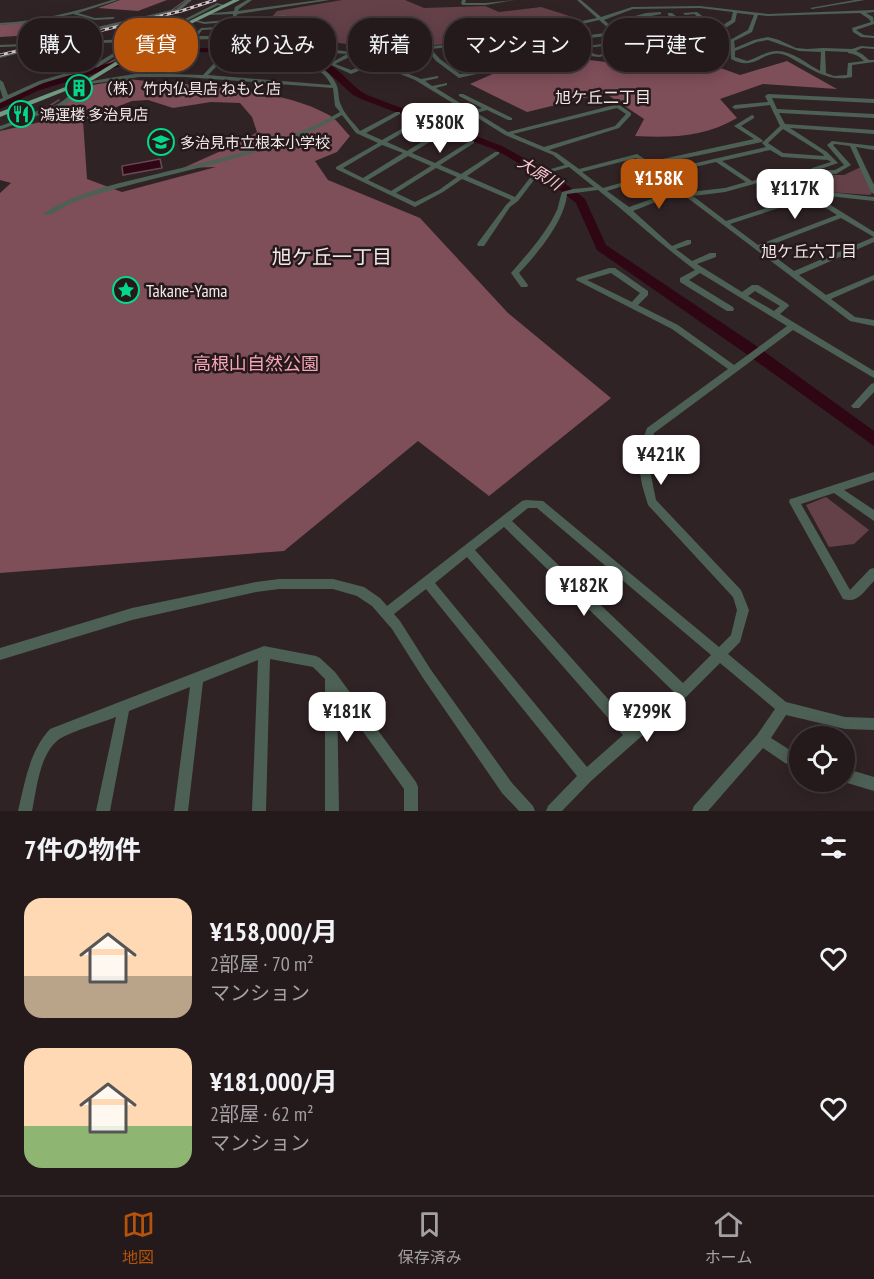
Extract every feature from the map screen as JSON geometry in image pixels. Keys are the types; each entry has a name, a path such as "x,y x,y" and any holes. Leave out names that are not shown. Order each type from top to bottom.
{"main road":[{"path":"198,19 237,0"},
{"path":"0,116 83,83 114,64"}],"street":[{"path":"0,24 32,22 74,13 111,0"},
{"path":"165,12 183,0"},
{"path":"102,27 177,10 190,0"},
{"path":"234,18 237,8 250,0"},
{"path":"201,17 328,0"},
{"path":"464,0 463,4 513,0"},
{"path":"545,0 552,0"},
{"path":"579,0 601,19"},
{"path":"774,15 863,0"},
{"path":"91,1 100,5"},
{"path":"201,17 218,4 225,6"},
{"path":"591,21 619,15 632,8 700,7 756,15 874,11"},
{"path":"862,12 871,18 873,23 854,29 855,32 863,36 874,37"},
{"path":"74,13 95,19 113,18"},
{"path":"729,23 733,21 735,13"},
{"path":"670,14 675,18"},
{"path":"631,18 646,15 695,14 701,18"},
{"path":"646,15 650,18"},
{"path":"756,15 750,31 732,40 735,59 748,63 755,62 768,52 784,53 834,78 849,78 850,64 874,61"},
{"path":"265,18 285,16"},
{"path":"201,17 204,23 210,23"},
{"path":"732,51 767,38 780,41 797,50 823,49 850,52 861,55 867,61"},
{"path":"0,46 18,45"},
{"path":"603,45 583,47 593,55 603,55"},
{"path":"336,46 342,46"},
{"path":"850,52 861,47 874,48"},
{"path":"823,49 823,73"},
{"path":"0,57 18,52"},
{"path":"432,53 444,65"},
{"path":"348,56 331,64 348,71"},
{"path":"206,75 210,71"},
{"path":"0,82 3,99 41,82 76,72"},
{"path":"324,72 335,87 338,106 358,132 516,200"},
{"path":"342,76 351,72"},
{"path":"399,72 420,81 507,134 545,149 579,171 628,210 671,249 700,270 874,375"},
{"path":"454,72 459,76 477,72"},
{"path":"83,83 140,75 206,75 335,87"},
{"path":"420,81 436,77"},
{"path":"431,88 445,84"},
{"path":"0,128 60,106 71,98 75,91 68,89"},
{"path":"461,95 510,119"},
{"path":"628,210 662,197 688,195 751,183 792,171 822,168 836,163 825,153 783,126 768,96 874,102"},
{"path":"820,99 839,129"},
{"path":"735,107 772,104"},
{"path":"507,134 618,106 629,114 617,127 545,149"},
{"path":"364,180 471,114 486,108"},
{"path":"46,214 98,192 278,144 327,123 343,111"},
{"path":"777,111 874,116"},
{"path":"362,133 398,113"},
{"path":"752,117 737,126 782,155 829,158"},
{"path":"419,121 338,168 415,205 497,153"},
{"path":"524,285 515,273 528,260 542,239 565,200 564,193 571,190 602,189 717,161 765,144 783,126 874,132"},
{"path":"392,194 472,142"},
{"path":"786,173 840,171 848,165 830,145 837,142 874,148"},
{"path":"648,164 704,151 765,144"},
{"path":"853,146 874,192"},
{"path":"704,151 751,183"},
{"path":"579,171 637,156 724,224 794,273 853,319 874,323"},
{"path":"481,244 508,206 516,200 535,176 570,165"},
{"path":"724,224 810,195 829,193 874,199"},
{"path":"810,195 874,237"},
{"path":"757,248 842,215"},
{"path":"794,273 874,237"},
{"path":"671,249 688,242"},
{"path":"692,264 713,255"},
{"path":"633,306 645,293 612,270 580,280 675,327 734,369"},
{"path":"700,270 683,280 730,309"},
{"path":"825,298 874,277"},
{"path":"742,296 754,287 785,306 774,315"},
{"path":"553,811 586,776 683,692 736,638 742,610 737,594 652,502 646,485 644,443 650,431 792,327"},
{"path":"856,406 874,386"},
{"path":"874,476 794,502 847,595 853,595 874,573"},
{"path":"835,489 874,516"},
{"path":"387,613 526,504 539,504 783,708 845,723 874,724"},
{"path":"504,521 683,692"},
{"path":"468,550 632,736"},
{"path":"427,582 586,776"},
{"path":"0,654 132,614 230,592 279,584 333,584 360,591 387,613 507,788 528,811"},
{"path":"259,811 264,652"},
{"path":"25,811 39,754 45,743 55,734 264,652 316,662 331,676 411,787 411,811"},
{"path":"331,676 332,811"},
{"path":"180,811 197,678"},
{"path":"103,811 124,706"},
{"path":"704,810 762,740 783,708"},
{"path":"762,740 789,757"},
{"path":"855,778 874,784"}],"shaded area":[{"path":"342,0 405,0 424,8 485,6 499,12 541,7 576,18 444,18 444,44 432,45 432,18 348,18 348,44 336,42 336,18 271,18 277,11"},
{"path":"160,159 162,168 123,175 122,166"},
{"path":"861,167 872,193 870,195 828,192 815,175 844,175"},
{"path":"826,497 869,530 854,544 829,547 806,505"}],"green space":[{"path":"120,0 167,0 138,11 98,8"},
{"path":"18,23 18,36 0,37 0,25"},
{"path":"591,60 603,62 603,72 729,71 740,75 787,61 837,89 763,84 720,99 737,118 725,124 700,133 648,137 635,136 644,119 605,93 527,112 470,84 497,72 591,72"},
{"name":"高根山自然公園","path":"128,79 257,92 306,105 330,116 350,136 337,152 315,161 328,180 420,218 508,313 611,398 489,496 418,441 284,551 0,573 0,193 11,183 0,180 0,131 45,121 70,97 76,96 81,87","holes":["148,100 173,108 211,102 240,103 252,117 257,132 243,141 183,168 216,167 122,192 87,179 83,120 132,101"]}],"waterway":[{"path":"102,67 140,45 168,13 186,0"},
{"name":"大原川","path":"0,106 34,89 99,69 161,54 202,50 278,52 303,57 325,65 356,93 364,97 499,148 550,177 581,201 601,247 750,349 874,440"},
{"path":"41,111 59,100"}],"railway":[{"path":"0,55 181,11 215,0"}],"place":[{"name":"（株）竹内仏具店 ねもと店","path":"79,88"},
{"name":"鴻運楼 多治見店","path":"21,114"},
{"name":"多治見市立根本小学校","path":"161,142"},
{"name":"Takane-Yama","path":"126,290"}],"district":[{"name":"旭ケ丘二丁目","path":"603,97"},
{"name":"旭ケ丘六丁目","path":"809,251"},
{"name":"旭ケ丘一丁目","path":"332,257"}]}
